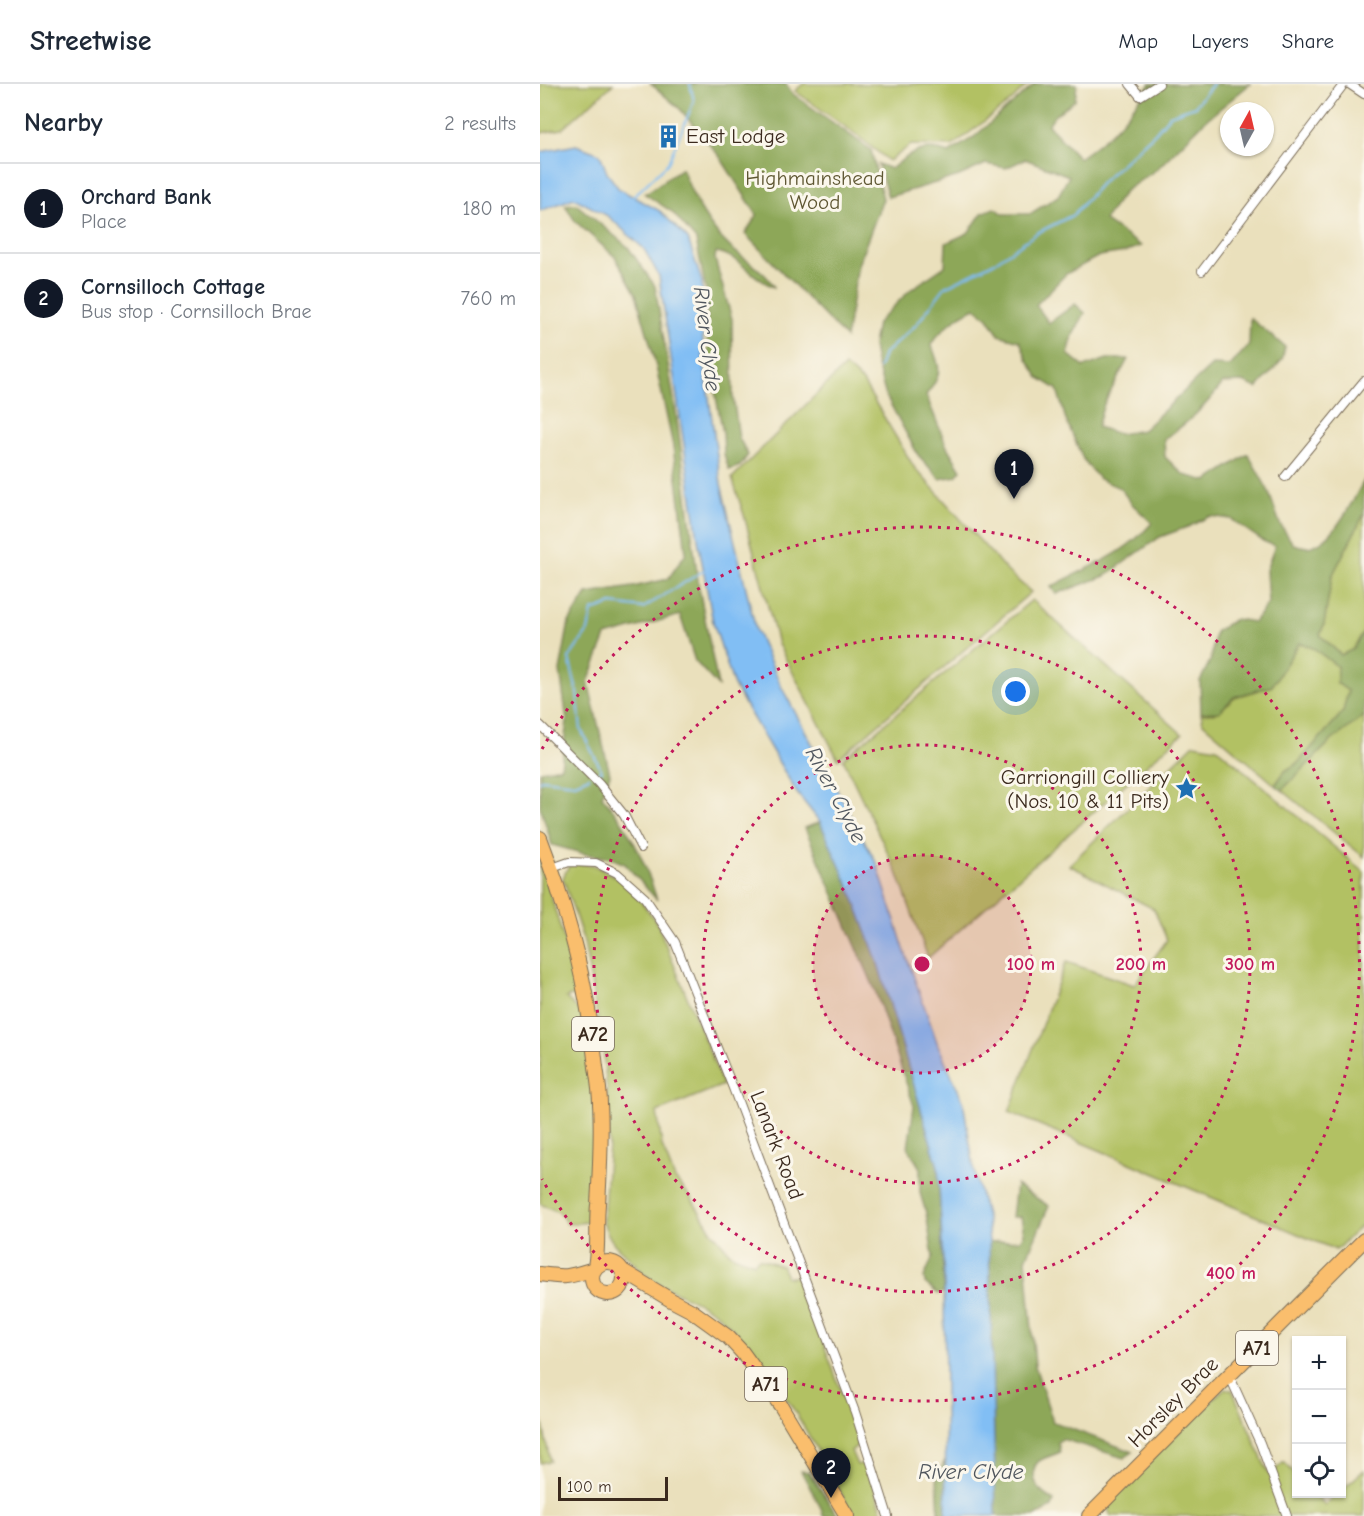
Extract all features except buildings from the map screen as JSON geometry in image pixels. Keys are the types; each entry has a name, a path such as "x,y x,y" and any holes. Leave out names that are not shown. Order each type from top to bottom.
{"main road":[{"name":"A72","path":"540,838 552,868 575,944 585,984 594,1039 600,1101 601,1160 597,1219 599,1236 595,1268"},
{"path":"599,1236 619,1267 624,1281 620,1289"},
{"name":"Horsley Brae","path":"1089,1516 1364,1240"},
{"name":"A71","path":"540,1274 579,1276 605,1262 619,1267 711,1323 742,1352 781,1406 846,1516"},
{"path":"595,1268 592,1281 598,1291"},
{"name":"A71","path":"566,1277 598,1291 612,1294 620,1289 638,1290 671,1300"}],"street":[{"path":"1130,84 1140,96 1159,84"},
{"path":"1202,271 1344,84"},
{"path":"1349,84 1364,94"},
{"path":"1285,477 1364,381"},
{"path":"540,725 578,761 624,814 641,848"},
{"name":"Lanark Road","path":"552,868 569,861 596,863 617,873 645,898 675,942 843,1379 888,1516"},
{"path":"1229,1375 1260,1443 1287,1516"}],"green space":[{"path":"540,84 613,84 562,129 540,133"},
{"name":"Highmainshead Wood","path":"651,84 786,84 793,94 871,150 883,199 858,265 846,338 745,234 757,215 720,157 680,109"},
{"path":"803,84 1028,84 1011,101 952,146 911,145 889,161 795,91"},
{"path":"1035,84 1077,84 1075,100 1054,116 1048,125 1079,158 1119,125 1150,84 1250,84 1228,102 1220,102 1220,109 1157,169 1125,191 1104,220 1141,246 1125,252 1099,256 1066,274 1036,305 1049,323 1075,304 1085,313 1073,335 1068,354 1084,367 1107,359 1128,359 1104,404 1097,427 1119,434 1143,430 1212,365 1230,366 1249,345 1250,318 1285,347 1282,360 1257,388 1243,382 1223,383 1196,414 1164,439 1165,457 1184,475 1207,481 1248,454 1268,490 1280,524 1293,544 1305,547 1325,539 1333,531 1364,481 1364,514 1332,576 1320,635 1341,655 1352,650 1364,632 1364,716 1331,741 1282,790 1275,785 1285,771 1298,763 1343,712 1348,691 1337,683 1337,666 1313,648 1299,643 1272,686 1234,697 1219,712 1201,713 1200,681 1211,659 1215,632 1235,619 1254,622 1268,603 1266,570 1275,546 1263,541 1231,519 1210,516 1160,537 1105,576 1056,594 1051,587 1117,553 1152,523 1132,504 1120,488 1099,479 1083,459 1066,420 1057,389 1039,378 1027,359 1020,341 999,335 988,318 975,308 951,323 931,344 939,371 926,395 947,447 961,470 956,476 940,479 918,455 886,396 873,345 877,323 910,290 945,266 946,243 968,233 982,213 994,208 1004,214 1030,214 1058,196 1069,176 1025,159 1006,168 986,164 959,176 888,197 878,164 891,169 918,151 932,149 949,153 974,137"},
{"path":"682,168 690,189 714,230 730,247 760,270 774,287 759,279 739,262 716,252 715,259 732,319 733,396 739,438 748,455 740,466 729,470 724,454 723,433 708,356 706,291 696,240 672,212 645,194"},
{"path":"576,204 628,247 655,286 676,412 699,588 718,686 695,661 680,615 606,636 588,682 610,774 602,796 620,819 635,845 657,900 625,864 611,858 552,845 540,806 540,771 561,767 567,721 560,671 569,622 587,594 668,579 686,553 673,446 654,357 636,294 615,257 575,221 565,205"},
{"path":"845,366 863,382 914,467 1008,572 1031,592 838,759 778,644 732,478"},
{"path":"1364,514 1364,632 1352,650 1341,655 1320,635 1332,576"},
{"path":"1032,600 1182,734 928,958 897,872 843,759"},
{"path":"1299,643 1313,648 1337,666 1337,683 1348,691 1343,712 1298,763 1285,771 1275,785 1203,723 1201,714 1219,712 1234,697 1272,686"},
{"path":"1364,716 1364,857 1282,790 1331,741"},
{"path":"1194,744 1217,748 1364,872 1364,1223 1336,1250 1009,1112 1066,962 1134,985 1167,940 1154,909 1069,865"},
{"path":"820,822 851,891 877,960 938,1167 944,1292 938,1294 925,1283 924,1277 933,1257 926,1213 920,1193 920,1168 908,1148 914,1106 875,990 805,828"},
{"path":"540,860 579,989 579,997 566,998 583,1014 594,1087 595,1139 589,1222 567,1224 559,1212 540,1204"},
{"path":"572,864 593,865 620,879 637,896 657,923 723,1085 657,1112 662,1146 675,1179 690,1196 710,1229 731,1254 754,1263 759,1258 782,1266 787,1277 799,1277 860,1443 851,1451 857,1465 866,1463 884,1516 854,1516 796,1413 744,1340 707,1307 648,1277 607,1233 603,1221 609,1146 603,1048 584,942 563,878"},
{"path":"1016,1185 1049,1206 1026,1259 1035,1366 1053,1422 1133,1452 1124,1458 1062,1439 1058,1442 1060,1452 1040,1460 1034,1470 1038,1488 1054,1501 1052,1507 1036,1516 996,1516 989,1242 1020,1240 1024,1234 1021,1217 1012,1217"},
{"path":"1225,1388 1232,1390 1269,1475 1284,1462 1292,1471 1292,1498 1318,1498 1325,1505 1333,1498 1346,1498 1346,1486 1364,1470 1364,1516 1111,1516 1105,1503"},
{"path":"540,1409 550,1461 540,1463"},
{"path":"945,1460 946,1516 939,1516 937,1477"},
{"path":"801,1471 809,1472 838,1516 823,1516"}],"water":[{"name":"River Clyde","path":"576,145 600,154 607,173 619,189 660,211 688,239 702,282 703,355 721,484 756,630 782,688 877,864 938,1045 963,1101 975,1174 987,1219 989,1242 996,1516 946,1516 944,1278 938,1167 877,960 851,891 820,822 797,793 734,686 713,622 699,546 659,276 644,249 608,216 574,198 540,211 540,152"}],"waterway":[{"path":"632,198 668,163 694,101 690,84"},
{"path":"879,368 884,354 916,325 945,287 995,262 1037,233 1073,215 1103,181 1155,133 1170,115 1195,106 1213,84"},
{"path":"595,774 602,771 581,730 577,692 569,658 588,631 592,611 612,604 643,608 705,570"},
{"path":"540,781 543,779 575,783 589,777"}],"place":[{"name":"East Lodge","path":"668,136"},
{"name":"Orchard Bank","path":"1014,499"},
{"name":"Garriongill Colliery (Nos. 10 & 11 Pits)","path":"1187,789"},
{"name":"Cornsilloch Cottage","path":"831,1498"}]}
